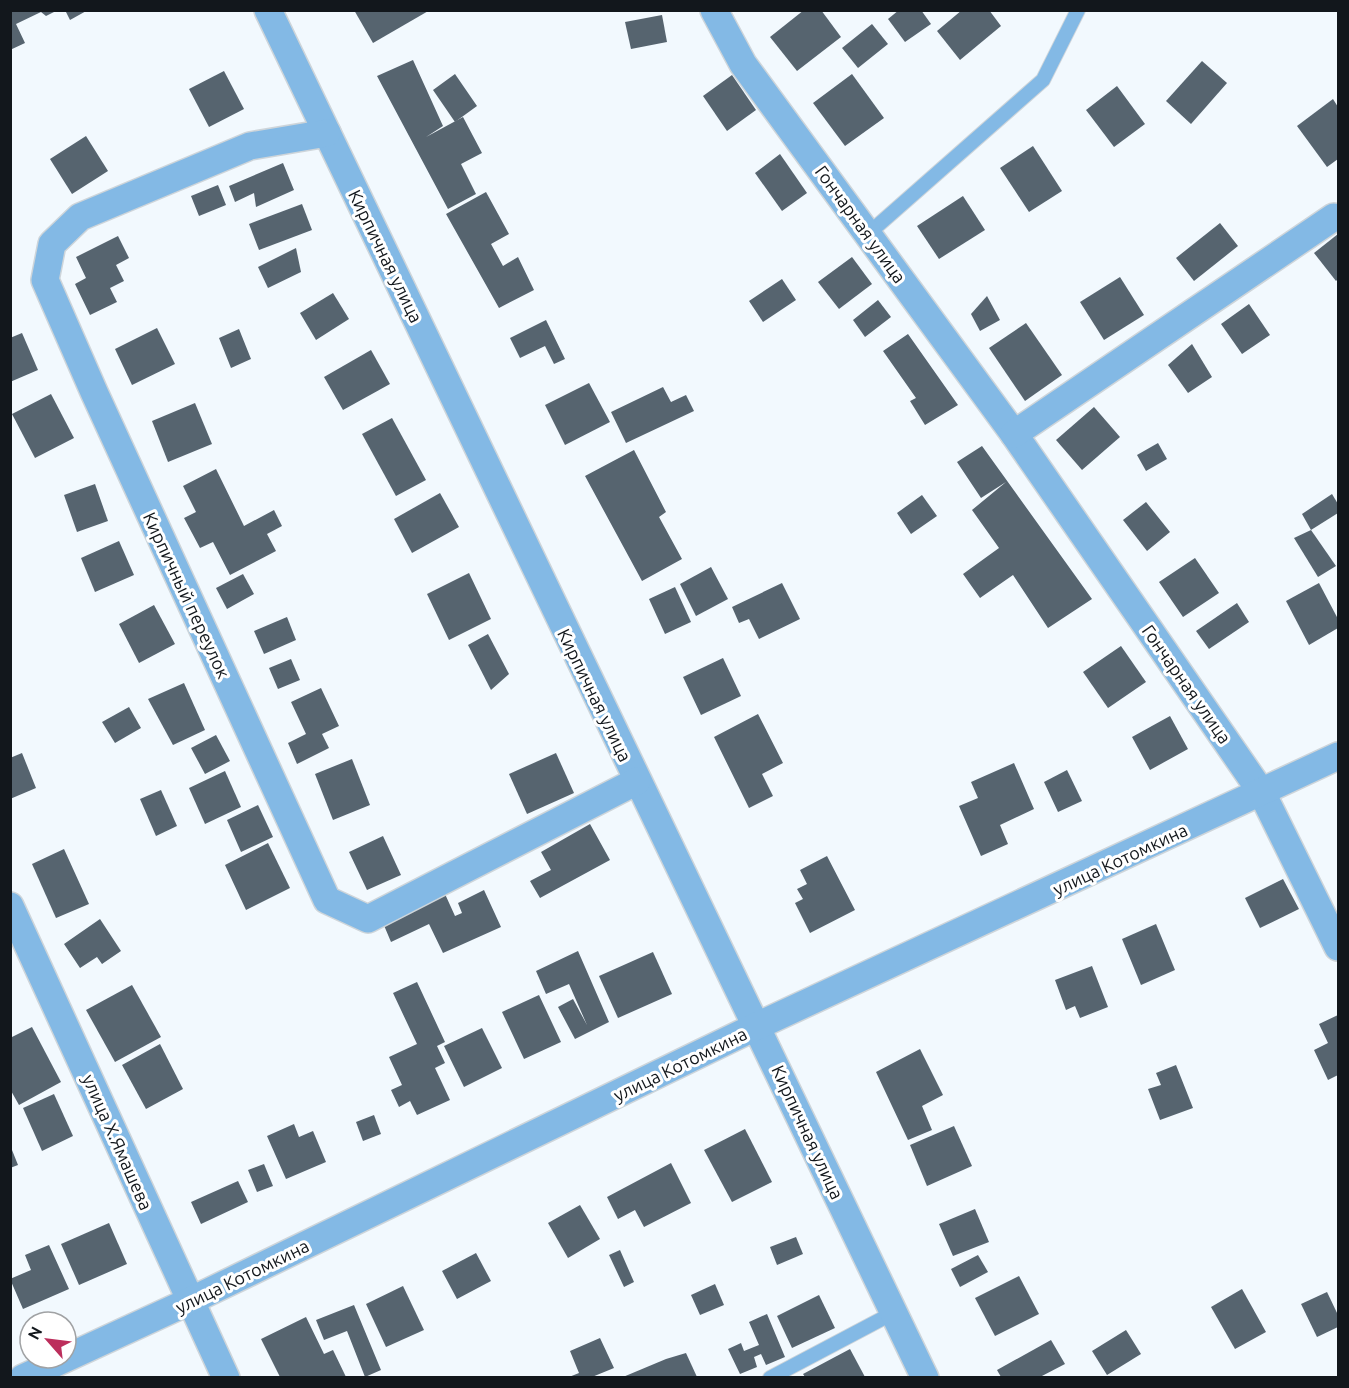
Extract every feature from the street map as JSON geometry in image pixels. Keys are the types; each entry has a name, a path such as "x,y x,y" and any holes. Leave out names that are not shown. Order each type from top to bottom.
{"street":[{"name":"Кирпичная улица","path":"268,10 925,1377"},
{"name":"Гончарная улица","path":"714,10 743,64 1014,434 1262,793 1338,946"},
{"name":"Кирпичный переулок","path":"327,133 250,146 80,218 52,244 45,280 327,900 368,919 637,781"},
{"path":"1014,434 1334,217 1338,218"},
{"name":"улица Котомкина","path":"23,1377 190,1301 758,1026 1338,756"},
{"name":"улица Х.Ямашева","path":"10,906 226,1377"}],"lane":[{"path":"868,234 1043,80 1078,10"},
{"path":"770,1377 894,1313"}],"building":[{"path":"10,10 58,10 46,16 41,12 16,24 25,43 10,50"},
{"path":"65,10 88,10 70,20"},
{"path":"354,10 430,10 373,43"},
{"path":"804,10 821,10 841,37 797,71 770,37"},
{"path":"899,10 921,10 931,24 905,42 888,19"},
{"path":"962,10 989,10 1001,26 960,60 937,31"},
{"path":"662,15 667,42 631,49 625,22"},
{"path":"872,24 888,44 858,68 842,48"},
{"path":"413,60 443,126 426,137 463,117 482,153 461,164 476,194 448,209 377,76"},
{"path":"1202,61 1227,83 1191,124 1166,101"},
{"path":"224,71 244,109 209,127 189,89"},
{"path":"455,74 477,106 455,122 433,90"},
{"path":"852,74 884,118 845,146 813,103"},
{"path":"732,75 756,110 727,131 703,96"},
{"path":"1117,86 1145,124 1114,147 1086,110"},
{"path":"1333,99 1338,107 1338,159 1327,167 1297,126"},
{"path":"86,136 108,171 72,194 50,159"},
{"path":"1033,146 1062,191 1029,212 1000,168"},
{"path":"780,154 807,193 782,211 755,173"},
{"path":"283,163 294,190 256,207 254,193 235,202 229,186"},
{"path":"218,185 226,205 199,216 191,196"},
{"path":"486,192 509,234 491,244 503,266 518,257 534,290 499,308 446,214"},
{"path":"963,196 985,230 939,259 917,226"},
{"path":"302,204 312,230 259,250 249,224"},
{"path":"1220,223 1238,246 1194,281 1176,258"},
{"path":"1338,234 1338,279 1336,281 1314,253"},
{"path":"118,236 129,258 116,265 124,281 110,288 117,302 90,315 75,284 86,278 76,257"},
{"path":"296,248 301,272 268,288 258,267"},
{"path":"852,257 872,284 839,309 818,282"},
{"path":"1120,277 1144,315 1104,340 1080,302"},
{"path":"782,279 796,300 763,322 749,301"},
{"path":"333,293 349,319 316,340 300,313"},
{"path":"987,296 1000,320 980,331 971,314"},
{"path":"878,300 891,317 865,337 853,320"},
{"path":"1249,304 1270,335 1242,354 1221,324"},
{"path":"546,320 565,359 554,364 545,346 520,358 510,338"},
{"path":"1026,323 1062,375 1025,401 989,348"},
{"path":"157,328 175,364 132,385 115,349"},
{"path":"239,329 251,359 231,368 219,338"},
{"path":"22,333 38,370 10,382 10,338"},
{"path":"908,334 958,405 925,425 910,401 916,398 883,351"},
{"path":"1192,344 1212,377 1188,393 1168,365"},
{"path":"371,350 390,384 343,410 324,377"},
{"path":"589,383 610,422 565,445 545,405"},
{"path":"663,387 671,402 686,395 694,411 626,443 611,412"},
{"path":"51,394 74,438 35,458 12,414"},
{"path":"195,403 212,444 168,462 152,421"},
{"path":"1094,407 1120,437 1082,470 1056,440"},
{"path":"392,418 426,480 396,496 362,434"},
{"path":"1158,443 1167,459 1146,471 1137,455"},
{"path":"982,446 1092,599 1048,628 1013,575 980,598 963,574 999,548 972,510 1006,482 981,498 957,462"},
{"path":"634,450 666,512 659,517 682,559 642,581 585,476"},
{"path":"216,469 244,526 274,510 282,526 267,534 276,551 230,575 213,542 200,548 184,518 196,512 183,486"},
{"path":"95,484 108,521 77,532 64,495"},
{"path":"440,493 459,527 412,553 394,519"},
{"path":"1332,494 1338,504 1338,513 1311,530 1302,514"},
{"path":"922,495 937,516 911,534 897,513"},
{"path":"1146,502 1170,532 1147,551 1123,520"},
{"path":"1311,530 1336,566 1318,577 1294,538"},
{"path":"119,541 134,575 95,592 81,558"},
{"path":"1195,558 1219,593 1183,617 1159,582"},
{"path":"711,567 728,599 696,616 680,584"},
{"path":"469,573 491,619 449,640 427,594"},
{"path":"243,574 254,594 227,609 216,588"},
{"path":"782,583 800,619 759,639 749,619 739,623 732,607"},
{"path":"1319,583 1338,619 1338,628 1309,645 1286,601"},
{"path":"675,587 691,622 665,634 649,599"},
{"path":"1237,603 1249,622 1209,649 1196,631"},
{"path":"154,605 175,644 139,663 119,624"},
{"path":"287,617 296,640 264,654 254,631"},
{"path":"488,634 509,674 491,690 468,645"},
{"path":"1121,646 1146,682 1108,708 1083,672"},
{"path":"723,658 741,696 701,715 683,677"},
{"path":"291,659 300,680 278,689 269,668"},
{"path":"184,683 205,730 173,745 148,699"},
{"path":"321,688 339,726 322,734 329,748 297,764 288,743 306,734 291,702"},
{"path":"129,707 141,728 115,743 102,722"},
{"path":"758,714 783,763 762,774 773,796 749,808 714,737"},
{"path":"1170,716 1188,749 1150,770 1132,737"},
{"path":"216,735 230,761 205,774 191,748"},
{"path":"22,753 36,788 10,799 10,758"},
{"path":"556,753 574,793 527,814 509,774"},
{"path":"352,759 370,805 333,820 315,774"},
{"path":"1014,763 1034,809 1000,825 1008,844 981,856 959,806 978,798 971,782"},
{"path":"1067,770 1082,801 1058,812 1044,782"},
{"path":"225,771 241,807 205,824 189,788"},
{"path":"161,790 177,826 156,836 140,799"},
{"path":"258,805 273,837 241,852 227,820"},
{"path":"590,824 610,860 540,898 530,881 551,870 541,852"},
{"path":"383,836 401,875 367,890 349,852"},
{"path":"268,843 290,888 246,910 225,865"},
{"path":"64,849 89,904 56,918 32,864"},
{"path":"827,856 855,910 810,933 795,903 803,899 797,889 807,884 800,870"},
{"path":"1283,879 1299,909 1260,928 1245,898"},
{"path":"484,890 501,927 443,953 429,924 391,942 383,923 445,894 455,916 462,913 458,903"},
{"path":"100,919 121,951 102,964 97,957 80,968 64,944"},
{"path":"1156,924 1175,970 1141,985 1122,939"},
{"path":"578,951 609,1022 575,1039 558,1007 573,999 587,1025 569,984 546,994 536,971"},
{"path":"653,952 672,994 618,1018 599,976"},
{"path":"1092,966 1108,1007 1080,1018 1075,1006 1066,1010 1055,980"},
{"path":"417,982 445,1042 437,1046 445,1063 435,1068 450,1100 417,1115 410,1101 399,1107 391,1090 402,1085 389,1057 417,1044 393,993"},
{"path":"132,985 161,1037 115,1062 86,1010"},
{"path":"539,995 561,1042 524,1059 502,1012"},
{"path":"1338,1015 1338,1075 1328,1080 1314,1050 1328,1043 1319,1024"},
{"path":"32,1027 61,1082 19,1105 10,1089 10,1038"},
{"path":"482,1028 502,1068 464,1087 444,1046"},
{"path":"160,1044 183,1089 146,1109 122,1065"},
{"path":"920,1049 943,1095 922,1106 932,1130 908,1140 876,1072"},
{"path":"1176,1065 1193,1108 1160,1120 1148,1089 1161,1085 1156,1073"},
{"path":"54,1094 73,1136 42,1151 23,1108"},
{"path":"374,1115 381,1134 363,1141 356,1122"},
{"path":"294,1124 299,1137 313,1131 326,1162 286,1179 267,1136"},
{"path":"954,1126 972,1166 927,1186 910,1145"},
{"path":"745,1129 772,1182 732,1202 704,1150"},
{"path":"10,1145 18,1165 10,1168"},
{"path":"671,1163 691,1203 644,1227 635,1210 618,1219 607,1197"},
{"path":"264,1164 273,1186 257,1192 248,1170"},
{"path":"238,1181 248,1202 201,1224 191,1202"},
{"path":"580,1205 600,1239 568,1258 548,1223"},
{"path":"975,1209 989,1242 953,1256 939,1224"},
{"path":"109,1223 127,1264 79,1285 61,1244"},
{"path":"796,1237 803,1254 777,1265 770,1247"},
{"path":"49,1245 69,1289 23,1309 10,1279 31,1270 25,1255"},
{"path":"620,1250 634,1282 624,1287 609,1255"},
{"path":"476,1253 491,1281 457,1299 442,1271"},
{"path":"978,1255 988,1272 960,1287 951,1269"},
{"path":"1019,1276 1039,1314 995,1336 975,1298"},
{"path":"715,1284 724,1305 700,1315 691,1295"},
{"path":"403,1286 424,1330 386,1347 366,1304"},
{"path":"1242,1289 1266,1332 1235,1349 1211,1307"},
{"path":"1327,1292 1338,1315 1338,1327 1317,1337 1301,1304"},
{"path":"819,1295 835,1328 792,1348 777,1316"},
{"path":"354,1305 381,1370 365,1377 347,1331 324,1340 316,1320"},
{"path":"767,1314 785,1357 766,1365 761,1354 754,1357 757,1367 740,1374 728,1349 741,1343 744,1351 759,1345 749,1322"},
{"path":"306,1317 324,1354 333,1350 346,1377 280,1377 261,1339"},
{"path":"1126,1330 1141,1354 1107,1375 1092,1351"},
{"path":"600,1338 614,1368 592,1377 569,1377 579,1373 570,1351"},
{"path":"1051,1340 1065,1364 1040,1377 1001,1377 997,1370"},
{"path":"850,1349 865,1377 805,1377 803,1374"},
{"path":"686,1353 697,1377 623,1377 666,1359"}]}
